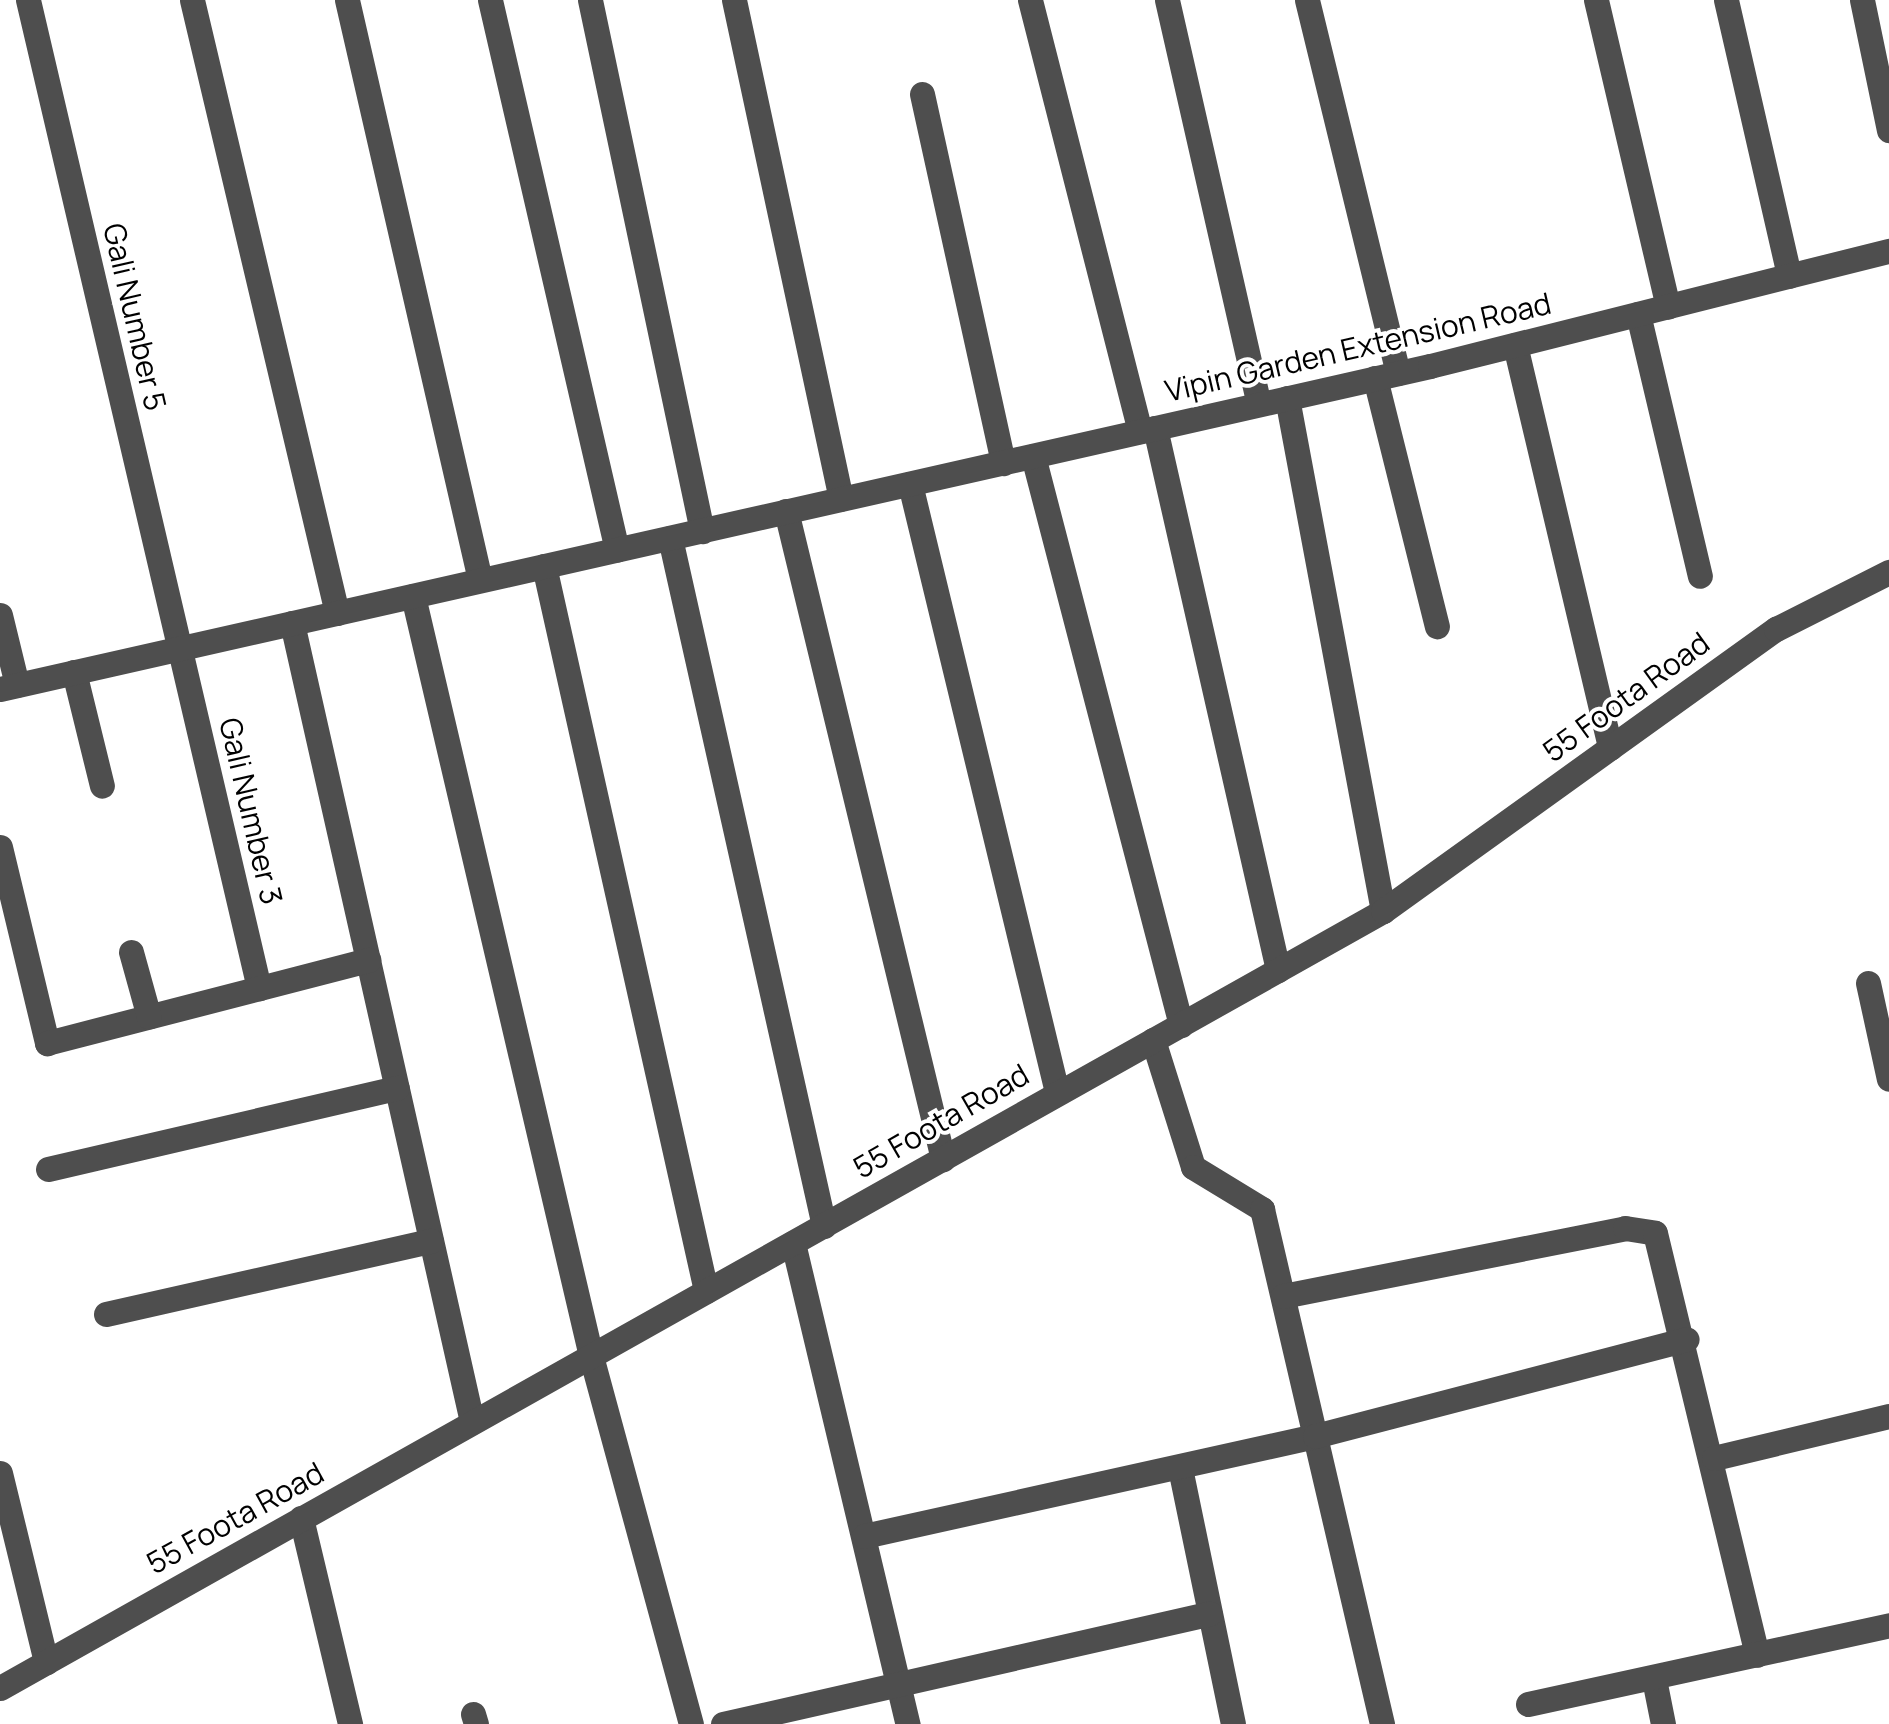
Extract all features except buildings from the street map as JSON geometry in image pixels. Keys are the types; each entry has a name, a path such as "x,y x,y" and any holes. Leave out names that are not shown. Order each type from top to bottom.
{"street":[{"name":"Gali Number 5","path":"28,0 179,648"},
{"path":"192,0 337,613"},
{"path":"347,0 480,580"},
{"path":"490,0 617,550"},
{"path":"590,0 702,530"},
{"path":"734,0 841,499"},
{"path":"1030,0 1147,430 1278,970"},
{"path":"1167,0 1260,404"},
{"path":"1307,0 1437,626"},
{"path":"1596,0 1668,307"},
{"path":"1726,0 1789,276"},
{"path":"1862,0 1889,130"},
{"path":"922,94 1003,462"},
{"name":"Vipin Garden Extension Road","path":"9,687 1386,376 1889,252"},
{"path":"1638,314 1700,576"},
{"path":"1516,345 1610,748"},
{"path":"1287,398 1383,911"},
{"path":"1033,456 1182,1025"},
{"path":"910,484 1057,1092"},
{"path":"786,512 943,1159"},
{"path":"670,538 824,1226"},
{"path":"544,566 706,1291"},
{"name":"55 Foota Road","path":"0,1688 1383,911 1776,629 1889,572"},
{"path":"413,596 591,1356 690,1724"},
{"path":"0,615 9,687"},
{"path":"292,623 472,1422"},
{"name":"Gali Number 3","path":"179,648 258,988"},
{"path":"74,672 102,786"},
{"path":"0,847 47,1043 368,960"},
{"path":"131,952 149,1017"},
{"path":"1868,982 1889,1079"},
{"path":"1153,1040 1194,1167 1262,1208 1382,1724"},
{"path":"48,1169 396,1088"},
{"path":"1283,1296 1639,1226 1665,1252 1757,1655"},
{"path":"106,1314 431,1241"},
{"path":"793,1243 908,1724"},
{"path":"864,1536 1314,1436 1687,1339"},
{"path":"1714,1458 1889,1416"},
{"path":"1180,1468 1233,1724"},
{"path":"0,1473 46,1662"},
{"path":"301,1518 350,1724"},
{"path":"722,1724 1210,1613"},
{"path":"1528,1704 1889,1624"},
{"path":"1654,1679 1663,1724"}]}
